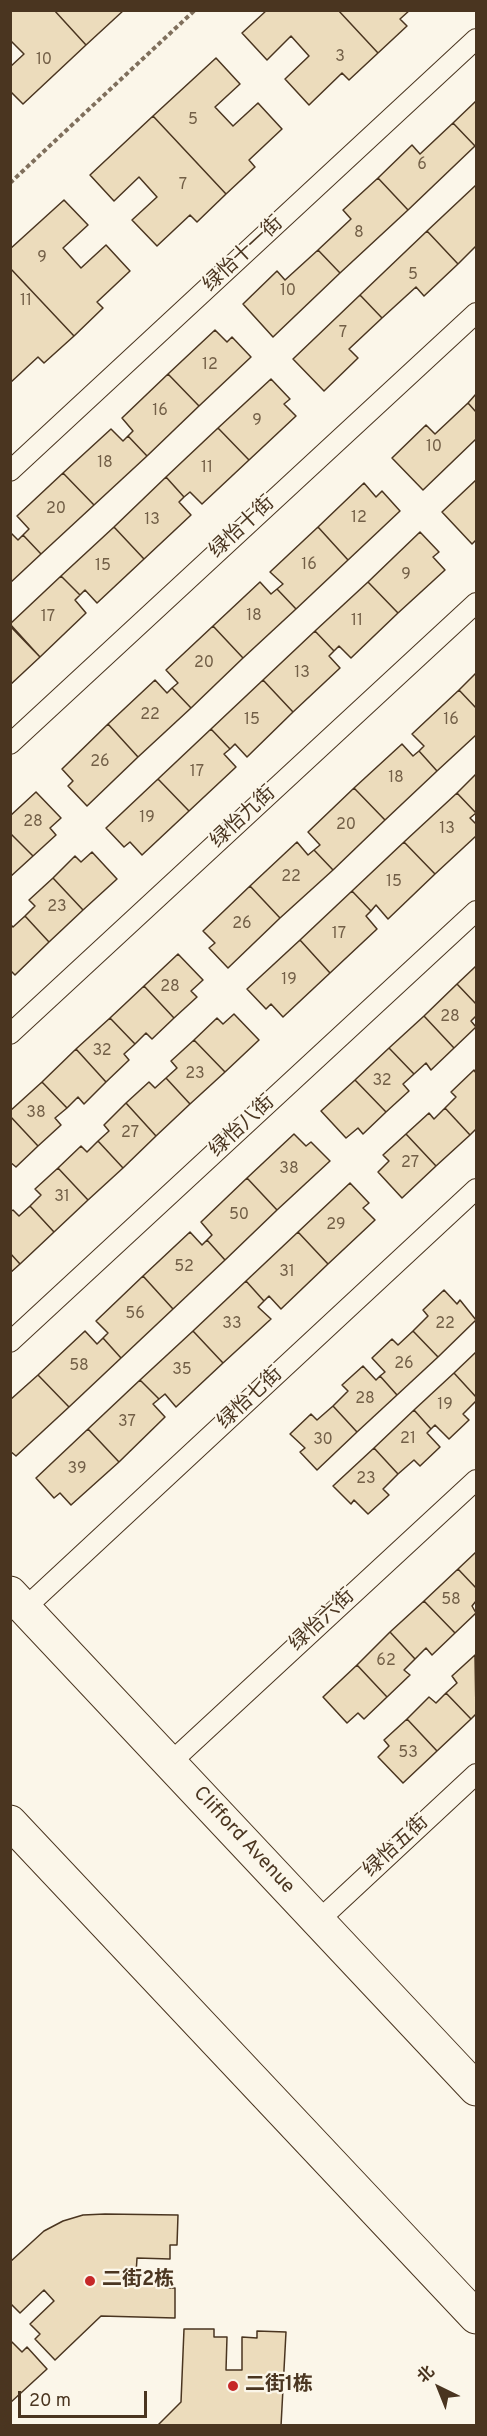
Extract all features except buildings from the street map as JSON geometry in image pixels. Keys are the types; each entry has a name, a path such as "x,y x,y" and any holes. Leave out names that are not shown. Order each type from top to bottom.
{"street":[{"name":"Clifford Avenue","path":"17,1600 318,1921 474,2082"},
{"path":"10,1822 477,2317"}],"lane":[{"name":"绿怡十一街","path":"10,471 477,39"},
{"name":"绿怡十街","path":"10,744 477,313"},
{"name":"绿怡九街","path":"10,1034 477,603"},
{"name":"绿怡八街","path":"10,1342 477,911"},
{"name":"绿怡七街","path":"17,1600 477,1190"},
{"name":"绿怡六街","path":"170,1763 477,1480"},
{"name":"绿怡五街","path":"318,1921 477,1774"}],"path":[{"path":"10,183 195,10"}],"place":[{"name":"二街2栋","path":"90,2281"},
{"name":"二街1栋","path":"233,2386"}]}
